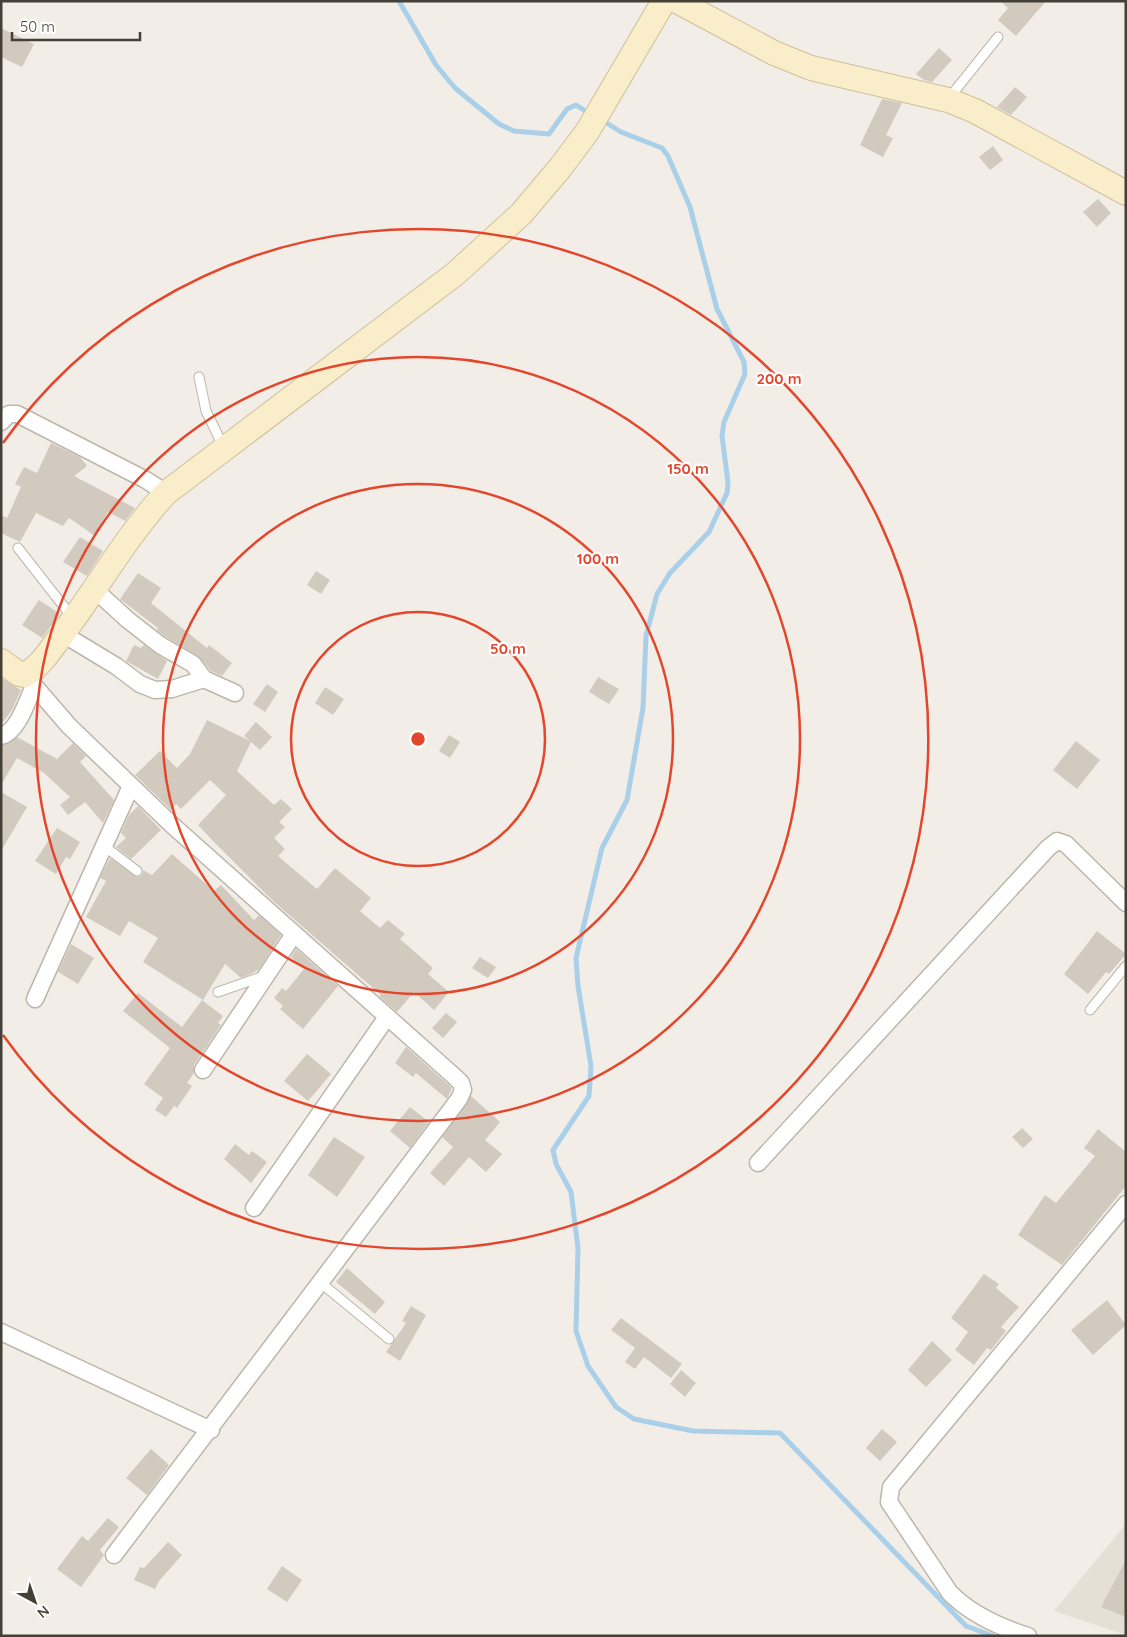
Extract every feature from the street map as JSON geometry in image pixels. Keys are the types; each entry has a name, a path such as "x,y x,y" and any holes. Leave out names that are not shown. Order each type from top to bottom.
{"street":[{"path":"1,736 8,734 14,727 35,670 143,520 166,493 455,274 521,214 560,168 587,132 664,1"},
{"path":"677,1 774,53 811,68 948,100 994,120 1126,193"},
{"path":"1,422 10,414 17,414 146,480 166,493"},
{"path":"94,589 128,620 160,645 193,664 204,679 235,693"},
{"path":"68,626 140,684 155,690 172,689 204,679"},
{"path":"1,662 30,681 69,726 131,786 461,1083 463,1090 459,1099 211,1430 114,1555"},
{"path":"35,999 131,786"},
{"path":"758,1163 1048,848 1057,842 1066,844 1126,903"},
{"path":"203,1070 294,934"},
{"path":"254,1208 387,1017"},
{"path":"1028,1636 973,1614 961,1605 950,1593 889,1502 888,1496 891,1488 1126,1204"},
{"path":"1,1332 211,1430"}],"lane":[{"path":"948,100 998,37"},
{"path":"198,377 206,411 224,448"},
{"path":"18,548 68,626"},
{"path":"104,846 137,871"},
{"path":"1090,1010 1126,966"},
{"path":"218,992 266,975"},
{"path":"321,1283 389,1339"}],"shaded area":[{"path":"1126,1524 1126,1635 1054,1611"}],"building":[{"path":"1000,1 1046,1 1016,36 998,20 1008,8"},
{"path":"1,28 34,44 22,67 1,57"},
{"path":"939,48 952,60 932,82 924,80 916,74"},
{"path":"1015,87 1027,97 1011,115 997,107"},
{"path":"882,99 902,103 886,135 893,138 883,157 860,145"},
{"path":"993,146 1003,160 990,170 979,157"},
{"path":"1098,199 1111,213 1097,227 1083,212"},
{"path":"51,443 80,457 87,466 74,476 135,508 125,521 108,512 95,536 69,518 63,526 36,513 20,542 1,533 1,515 7,518 21,487 15,484 24,467 37,473"},
{"path":"80,537 103,551 87,576 63,562"},
{"path":"316,571 330,580 321,594 307,585"},
{"path":"138,573 161,588 151,603 207,648 209,645 232,663 222,676 211,671 198,656 166,637 157,630 158,628 120,599"},
{"path":"39,600 60,614 42,638 22,625"},
{"path":"134,645 141,648 144,645 167,661 158,679 126,661"},
{"path":"598,677 619,689 609,704 589,692"},
{"path":"1,678 21,690 12,710 1,725"},
{"path":"267,684 278,692 265,712 253,704"},
{"path":"325,687 344,699 333,715 315,703"},
{"path":"207,720 250,741 244,736 256,722 272,737 260,750 251,742 237,771 274,805 281,799 292,809 279,822 285,827 274,838 285,849 278,856 317,889 335,868 371,898 360,911 380,928 388,920 405,934 400,939 433,968 428,974 449,992 434,1010 414,992 397,1012 379,996 381,995 272,900 213,841 198,825 226,795 210,780 181,809 176,804 171,810 135,775 160,751 177,768 190,754"},
{"path":"449,735 460,742 450,758 439,751"},
{"path":"17,737 57,759 73,743 86,756 80,762 114,800 103,823 85,802 68,815 60,805 70,797 44,773 17,758 1,785 1,746"},
{"path":"1076,741 1100,760 1077,789 1053,770"},
{"path":"1,792 27,807 1,851"},
{"path":"138,806 161,830 131,859 116,847 126,838 121,833 129,815"},
{"path":"57,828 80,842 70,859 66,857 56,874 35,861"},
{"path":"172,854 214,891 221,885 254,920 259,915 281,935 259,969 253,973 241,978 225,964 203,1000 143,962 158,938 129,921 120,936 86,917 106,881 100,878 110,858 137,877 142,875 143,870 152,875"},
{"path":"1097,931 1126,954 1109,974 1106,972 1088,994 1064,974"},
{"path":"71,944 94,958 78,984 58,972"},
{"path":"296,949 338,986 303,1029 280,1009 283,1006 274,998 282,988 286,991 304,969 291,957"},
{"path":"480,957 496,967 488,978 472,968"},
{"path":"138,993 182,1027 202,1000 223,1016 218,1023 221,1025 194,1065 194,1073 187,1083 192,1086 177,1108 174,1106 166,1117 155,1110 163,1098 144,1084 170,1048 123,1011"},
{"path":"446,1013 457,1022 443,1038 432,1028"},
{"path":"406,1047 452,1088 447,1099 416,1073 413,1077 395,1063"},
{"path":"307,1054 331,1074 308,1101 284,1081"},
{"path":"471,1096 500,1122 485,1140 502,1154 486,1172 469,1157 444,1186 430,1173 453,1147 442,1137"},
{"path":"410,1107 429,1122 410,1148 390,1131"},
{"path":"1022,1128 1033,1139 1023,1148 1012,1137"},
{"path":"1098,1129 1126,1152 1126,1186 1062,1265 1018,1235 1045,1195 1056,1203 1095,1156 1084,1148"},
{"path":"334,1137 365,1157 337,1197 308,1175"},
{"path":"235,1144 249,1155 252,1151 267,1162 251,1183 224,1159"},
{"path":"347,1268 385,1302 375,1314 336,1282"},
{"path":"984,1274 999,1284 996,1288 1019,1307 1001,1327 1006,1331 991,1350 987,1348 974,1365 955,1350 968,1332 951,1318"},
{"path":"1107,1300 1126,1325 1093,1355 1071,1330"},
{"path":"411,1306 426,1315 400,1361 386,1352 406,1323 402,1321"},
{"path":"621,1318 682,1364 671,1378 644,1357 635,1369 625,1362 635,1348 611,1330"},
{"path":"932,1341 952,1360 926,1387 908,1370"},
{"path":"681,1370 696,1383 685,1397 670,1384"},
{"path":"882,1429 897,1442 880,1461 866,1448"},
{"path":"151,1449 169,1465 147,1495 126,1478"},
{"path":"108,1518 119,1527 100,1550 104,1555 81,1587 57,1569 82,1536 88,1541"},
{"path":"168,1542 182,1555 159,1581 155,1589 134,1580 140,1567 144,1568"},
{"path":"1126,1560 1126,1617 1101,1607"},
{"path":"282,1566 302,1580 287,1602 267,1589"}],"waterway":[{"path":"399,1 436,65 455,88 499,124 514,131 549,134 567,109 576,105 590,114"},
{"path":"602,120 621,132 662,148 668,156 690,207 717,309 744,362 745,374 724,422 722,436 728,482 727,493 709,532 670,573 657,594 646,636 643,708 627,800 602,848 576,958 578,986 591,1066 589,1096 553,1150 556,1164 571,1192 578,1248 576,1331 588,1366 616,1407 634,1419 693,1431 780,1433 966,1626 993,1636"}]}
